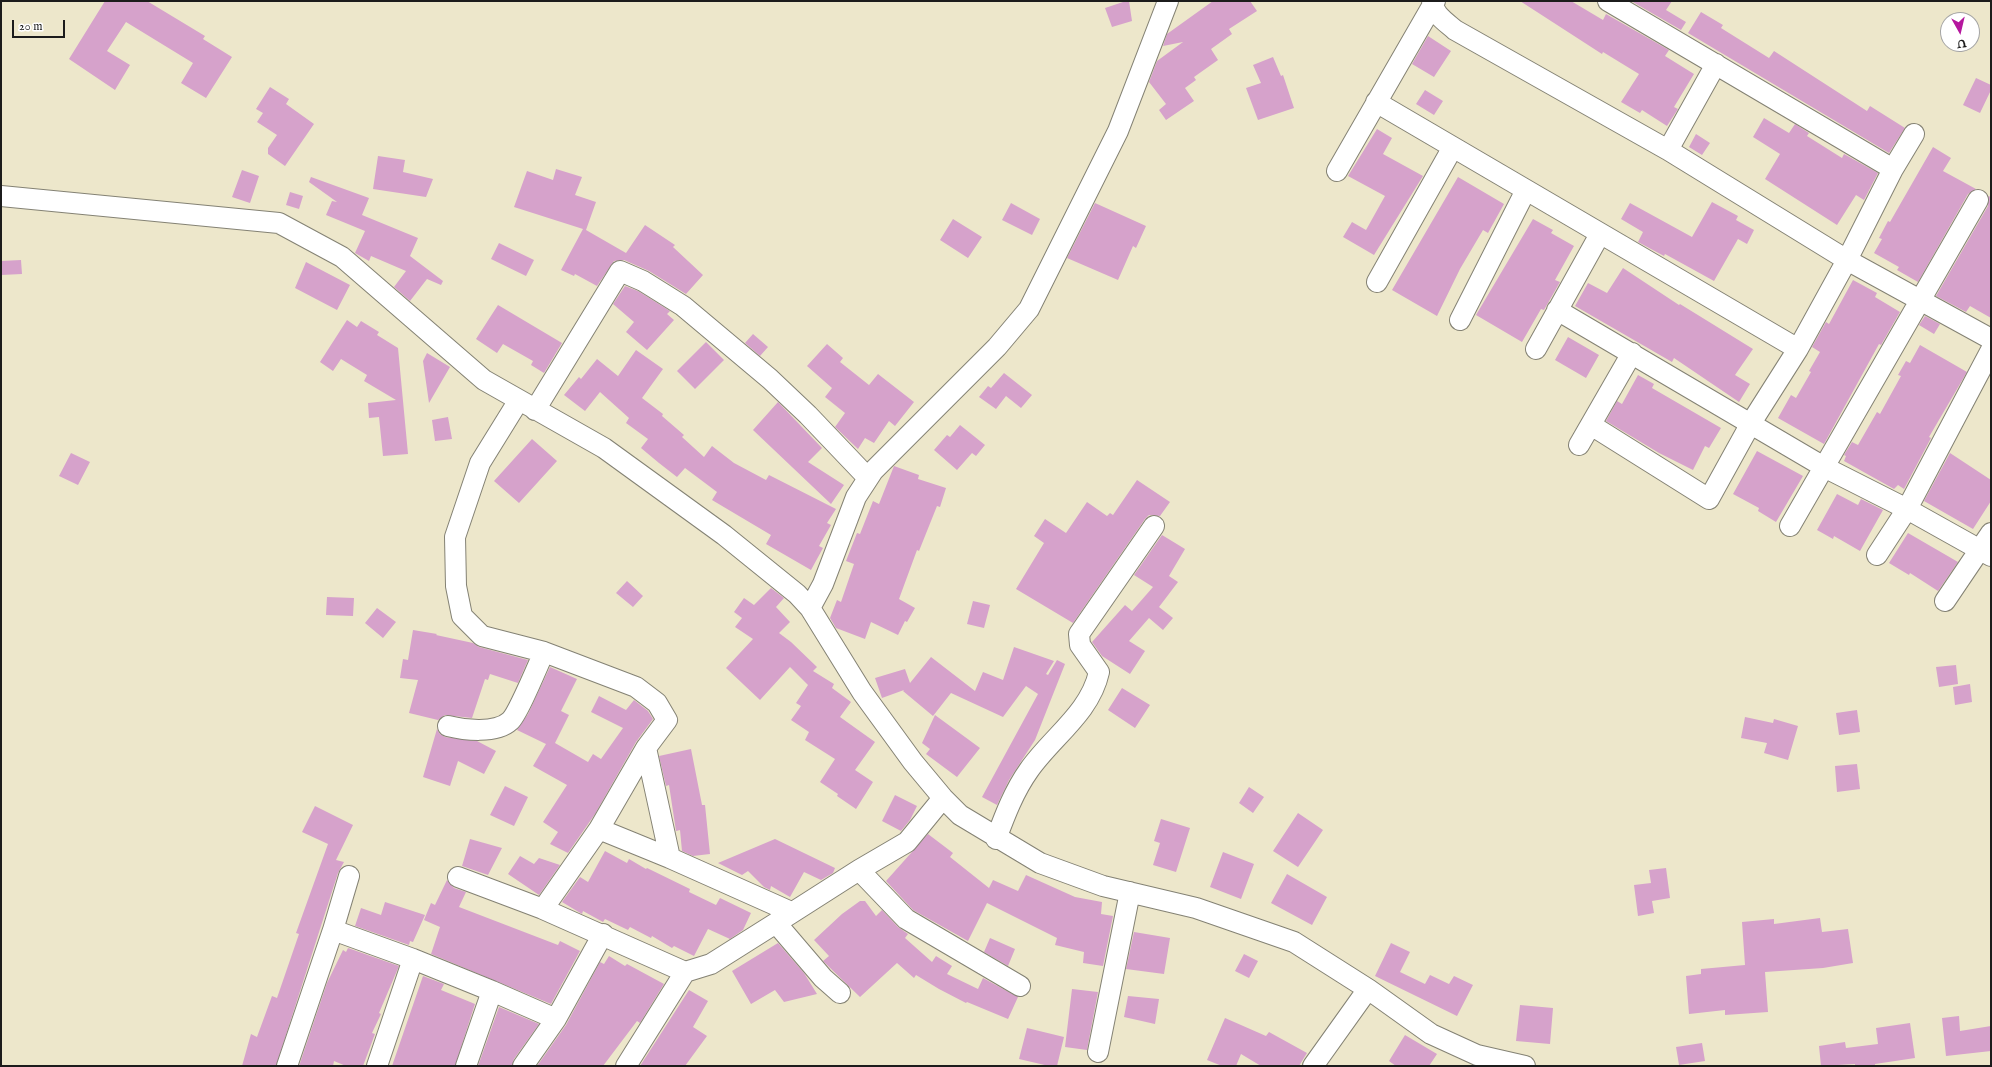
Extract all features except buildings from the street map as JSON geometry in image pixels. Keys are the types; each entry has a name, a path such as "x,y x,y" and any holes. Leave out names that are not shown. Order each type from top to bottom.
{"street":[{"path":"810,608 823,584 856,497 873,471 997,347 1029,309 1118,131 1168,1"},
{"path":"1608,1 1894,169"},
{"path":"1337,171 1433,3"},
{"path":"1433,3 1440,18 1455,30 1668,150 1847,260 1991,339"},
{"path":"1668,150 1716,64"},
{"path":"1376,102 1798,350"},
{"path":"1591,425 1710,499 1751,423 1798,350 1914,134"},
{"path":"1377,282 1453,147"},
{"path":"1460,320 1526,190"},
{"path":"1,196 279,223 342,257 484,380 604,448 671,495 798,594 810,608 862,692 913,762 943,798 960,815 996,839 1040,863 1103,886 1196,908 1294,942 1368,990 1430,1034 1477,1055 1525,1066"},
{"path":"1790,526 1978,200"},
{"path":"1536,349 1600,234"},
{"path":"535,410 620,271 643,281 683,306 803,410 868,478"},
{"path":"1557,310 1824,466 1907,509 1985,553"},
{"path":"1877,555 1984,383 1991,350"},
{"path":"1579,445 1632,353"},
{"path":"519,400 480,463 455,537 456,586 462,616 482,636 544,652 636,687 657,704 667,720 646,748 599,829 544,909"},
{"path":"996,839 1010,803 1029,769 1084,706 1098,672 1080,645 1078,634 1154,526"},
{"path":"1945,601 1985,553 1991,533"},
{"path":"448,726 471,731 498,727 511,721 544,652"},
{"path":"646,748 670,858"},
{"path":"626,1066 685,972 711,964 859,870 907,842 943,798"},
{"path":"599,829 670,858 784,917 823,978 840,993"},
{"path":"859,870 906,919 1020,986"},
{"path":"287,1066 333,930 349,876"},
{"path":"458,877 544,909 603,934 685,972"},
{"path":"1098,1052 1130,892"},
{"path":"333,930 412,959 492,991 556,1019"},
{"path":"523,1066 556,1019 603,934"},
{"path":"377,1066 412,959"},
{"path":"1313,1066 1368,990"},
{"path":"466,1066 492,991"}]}
